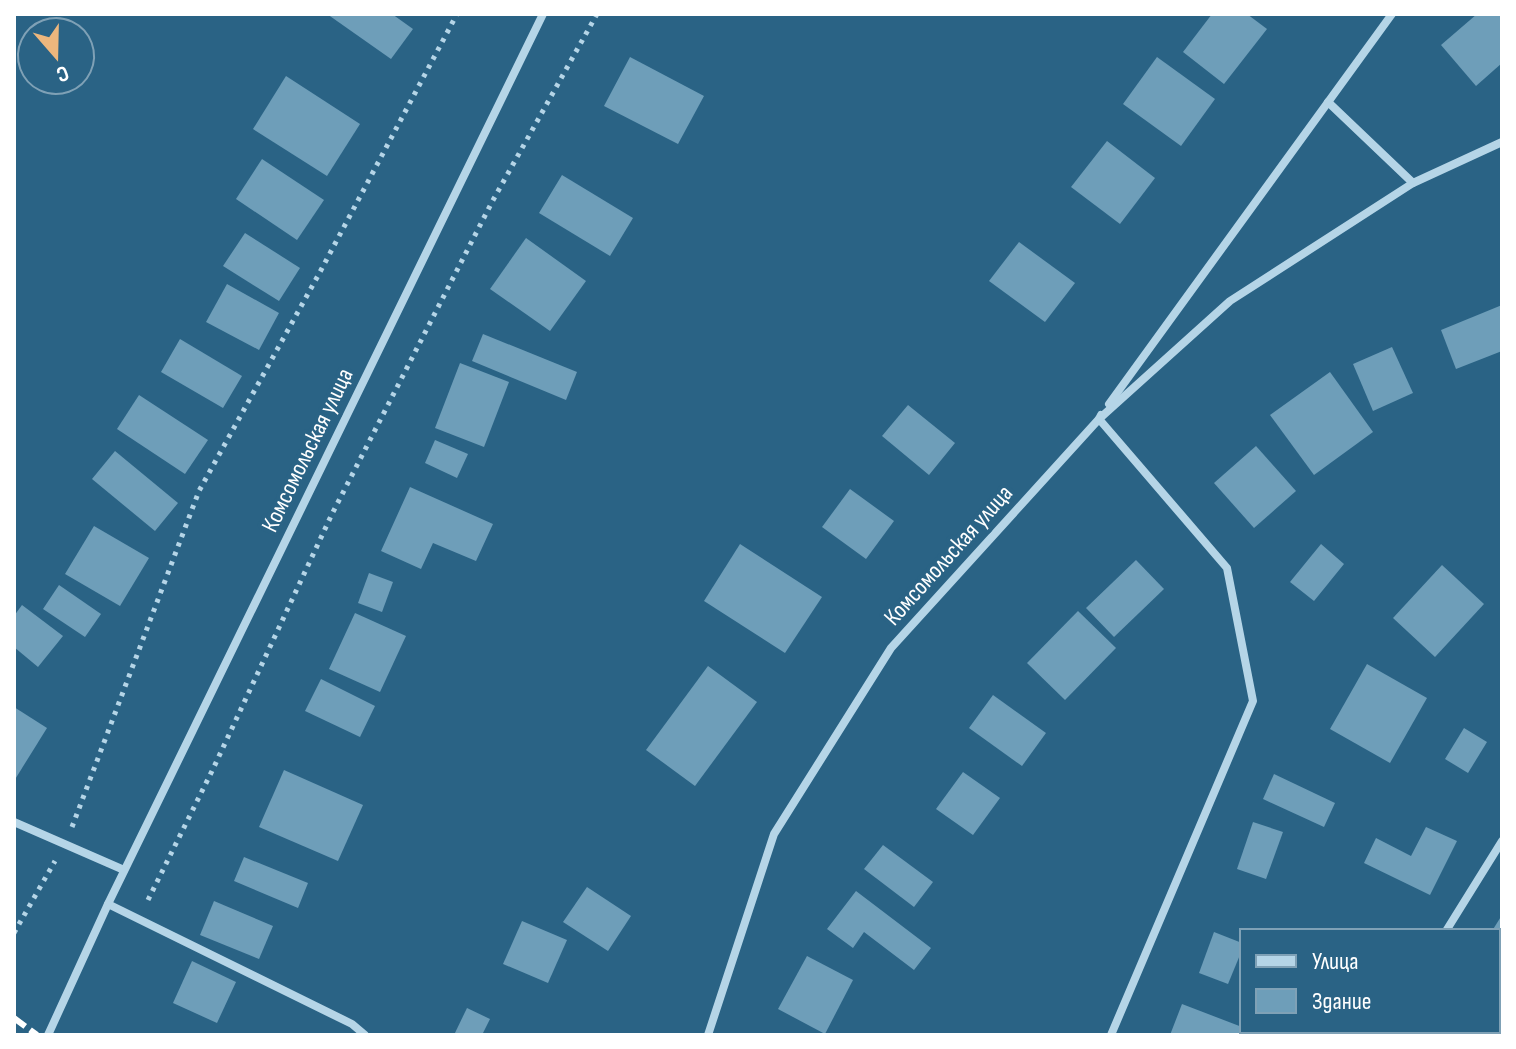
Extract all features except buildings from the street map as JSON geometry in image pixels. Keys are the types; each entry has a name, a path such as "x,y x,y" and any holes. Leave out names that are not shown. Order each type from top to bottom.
{"street":[{"name":"Комсомольская улица","path":"48,1035 124,870 543,14"},
{"name":"Комсомольская улица","path":"1099,419 1392,14"},
{"path":"1328,102 1413,183"},
{"name":"Комсомольская улица","path":"708,1035 774,834 891,648 1099,419 1230,301 1413,183 1502,142"},
{"path":"1099,419 1227,568 1253,701 1111,1035"},
{"path":"14,822 124,870"},
{"path":"1447,929 1502,841"},
{"path":"108,904 352,1024 365,1035"}],"path":[{"path":"14,933 65,844 199,491 457,14"},
{"path":"139,919 332,514 492,202 597,14"}],"railway":[{"path":"14,1018 37,1035"}]}
